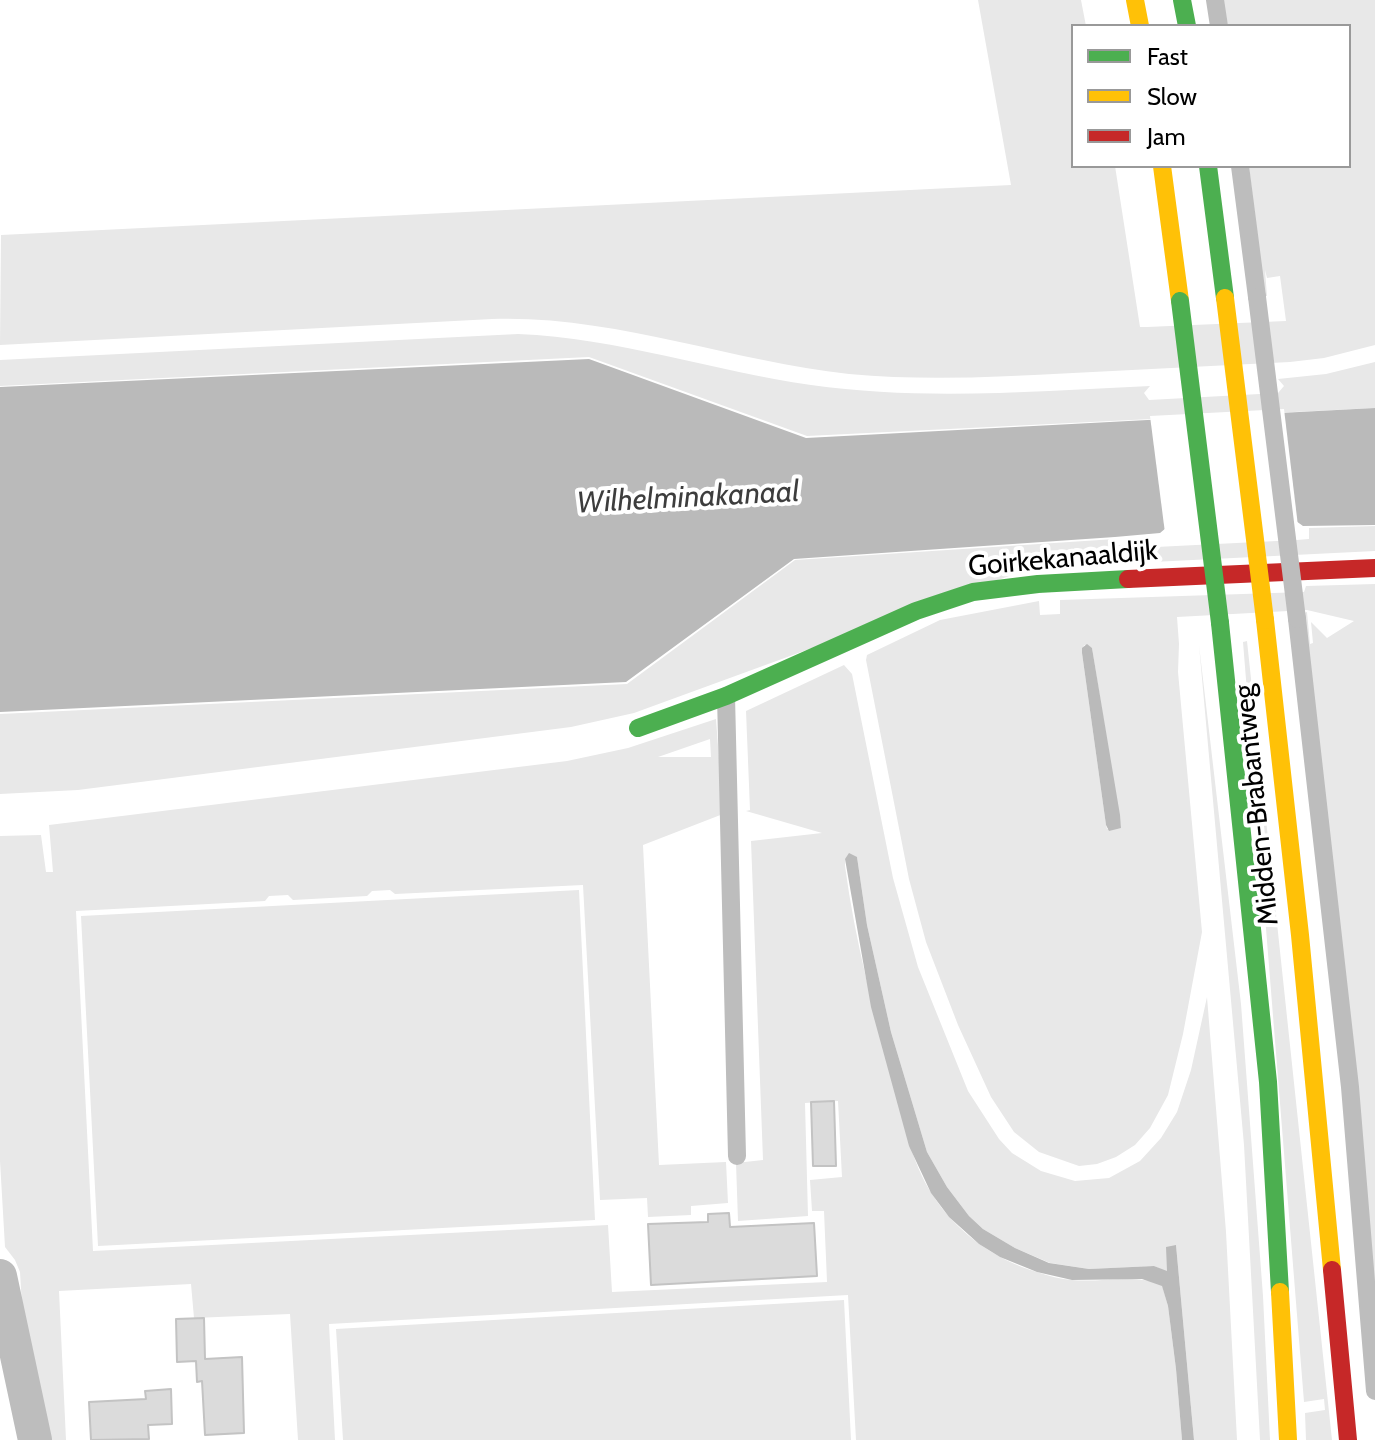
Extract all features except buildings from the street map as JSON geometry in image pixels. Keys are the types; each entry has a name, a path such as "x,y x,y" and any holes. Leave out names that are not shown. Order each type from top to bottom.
{"main road":[{"path":"1135,0 1140,24"},
{"path":"1182,0 1187,24"},
{"name":"Midden-Brabantweg","path":"1162,168 1220,623 1268,1082 1288,1440"},
{"name":"Midden-Brabantweg","path":"1208,168 1265,620 1348,1440"},
{"name":"Goirkekanaaldijk","path":"638,728 726,696 916,611 973,592 1053,583 1375,568"}],"street":[{"path":"0,1276 35,1440"}],"lane":[{"path":"1215,0 1219,24"},
{"path":"1240,168 1297,619 1350,1087 1375,1391"},
{"path":"726,696 737,1156"}],"shaded area":[{"path":"978,0 1081,0 1086,24 1071,24 1071,168 1115,168 1140,327 1286,321 1280,276 1267,278 1265,270 1267,296 1264,296 1249,168 1351,168 1351,24 1228,24 1223,0 1375,0 1375,345 1324,358 1017,376 877,376 804,368 582,324 492,319 0,345 1,235 1011,185"},
{"path":"518,334 629,348 811,385 896,393 1150,386 1144,393 1149,400 1278,393 1284,386 1278,379 1326,374 1375,362 1375,408 807,436 589,357 0,386 0,360"},
{"path":"1375,526 1375,551 1031,568 634,713 571,727 78,790 0,794 0,714 627,684 795,560 1115,539 1109,546 1155,542 1156,547 1297,540 1309,539 1309,528"},
{"path":"1375,584 1375,1291 1337,897 1304,613 1307,612 1310,644 1313,643 1311,622 1327,638 1354,621 1307,610 1177,617 1178,672 1202,932 1168,1095 1150,1128 1135,1145 1116,1157 1079,1166 1039,1152 1014,1132 991,1097 958,1025 926,942 909,879 866,660 867,655 940,620 1039,601 1040,615 1060,614 1060,600 1304,592 1306,586","holes":["1084,645 1092,648 1121,828 1107,829 1106,825 1082,653"]},
{"path":"1247,641 1332,1440 1306,1440 1305,1413 1325,1410 1324,1399 1304,1402 1243,642"},
{"path":"1199,645 1241,1004 1263,1296 1270,1440 1260,1440 1244,1145"},
{"path":"844,665 852,674 893,878 918,967 968,1091 999,1139 1012,1153 1041,1171 1075,1181 1109,1178 1140,1161 1161,1138 1177,1112 1191,1070 1207,997 1226,1232 1237,1440 1194,1440 1176,1245 1167,1272 1154,1266 1089,1269 1050,1263 1015,1248 983,1229 947,1187 927,1152 891,1032 867,925 857,857 845,859 845,866 872,1004 913,1155 932,1194 964,1232 991,1252 1021,1267 1068,1280 1141,1280 1162,1285 1168,1306 1182,1440 856,1440 848,1295 329,1324 335,1440 298,1440 290,1314 194,1318 191,1284 59,1291 66,1440 38,1440 27,1391 20,1272 5,1247 0,1161 0,836 41,835 46,872 53,872 49,825 567,761 628,748 716,719 723,814 643,845 659,1165 726,1162 728,1203 691,1206 691,1215 648,1217 647,1198 600,1200 583,885 395,894 390,890 372,891 367,896 293,900 288,895 269,896 265,901 76,911 93,1251 608,1225 612,1292 827,1282 824,1211 812,1211 810,1180 842,1177 838,1101 805,1103 808,1216 738,1221 736,1163 763,1160 751,841 822,833 746,811 750,810 746,711","holes":["710,739 711,757 658,757"]},
{"path":"579,890 595,1220 98,1246 81,916"},
{"path":"844,1300 851,1440 343,1440 336,1329"}],"water":[{"name":"Wilhelminakanaal","path":"589,359 806,438 1375,408 1375,525 1303,526 1296,521 1166,528 1160,533 1115,537 794,559 626,682 0,712 0,387"},
{"path":"1087,644 1092,648 1120,815 1121,828 1109,831 1082,653 1082,648"},
{"path":"849,853 857,857 867,925 891,1032 927,1152 947,1187 983,1229 1049,1263 1089,1269 1154,1266 1167,1271 1166,1247 1176,1245 1194,1440 1182,1440 1168,1306 1162,1286 1142,1279 1072,1280 1037,1272 1000,1257 979,1244 949,1217 931,1193 909,1146 871,1007 845,859"}],"pier":[{"path":"1284,409 1298,526 1165,533 1150,416"}],"traffic: fast":[{"path":"1182,0 1187,24"},
{"path":"1208,168 1225,298"},
{"path":"1180,301 1220,623"},
{"path":"638,728 726,696 916,611 973,592 1038,584 1128,579"},
{"path":"1220,623 1268,1082 1280,1292"}],"traffic: slow":[{"path":"1135,0 1140,24"},
{"path":"1162,168 1180,301"},
{"path":"1225,298 1265,620"},
{"path":"1265,620 1300,935 1332,1270"},
{"path":"1280,1292 1288,1440"}],"traffic: jam":[{"path":"1128,579 1375,568"},
{"path":"1332,1270 1348,1440"}]}
